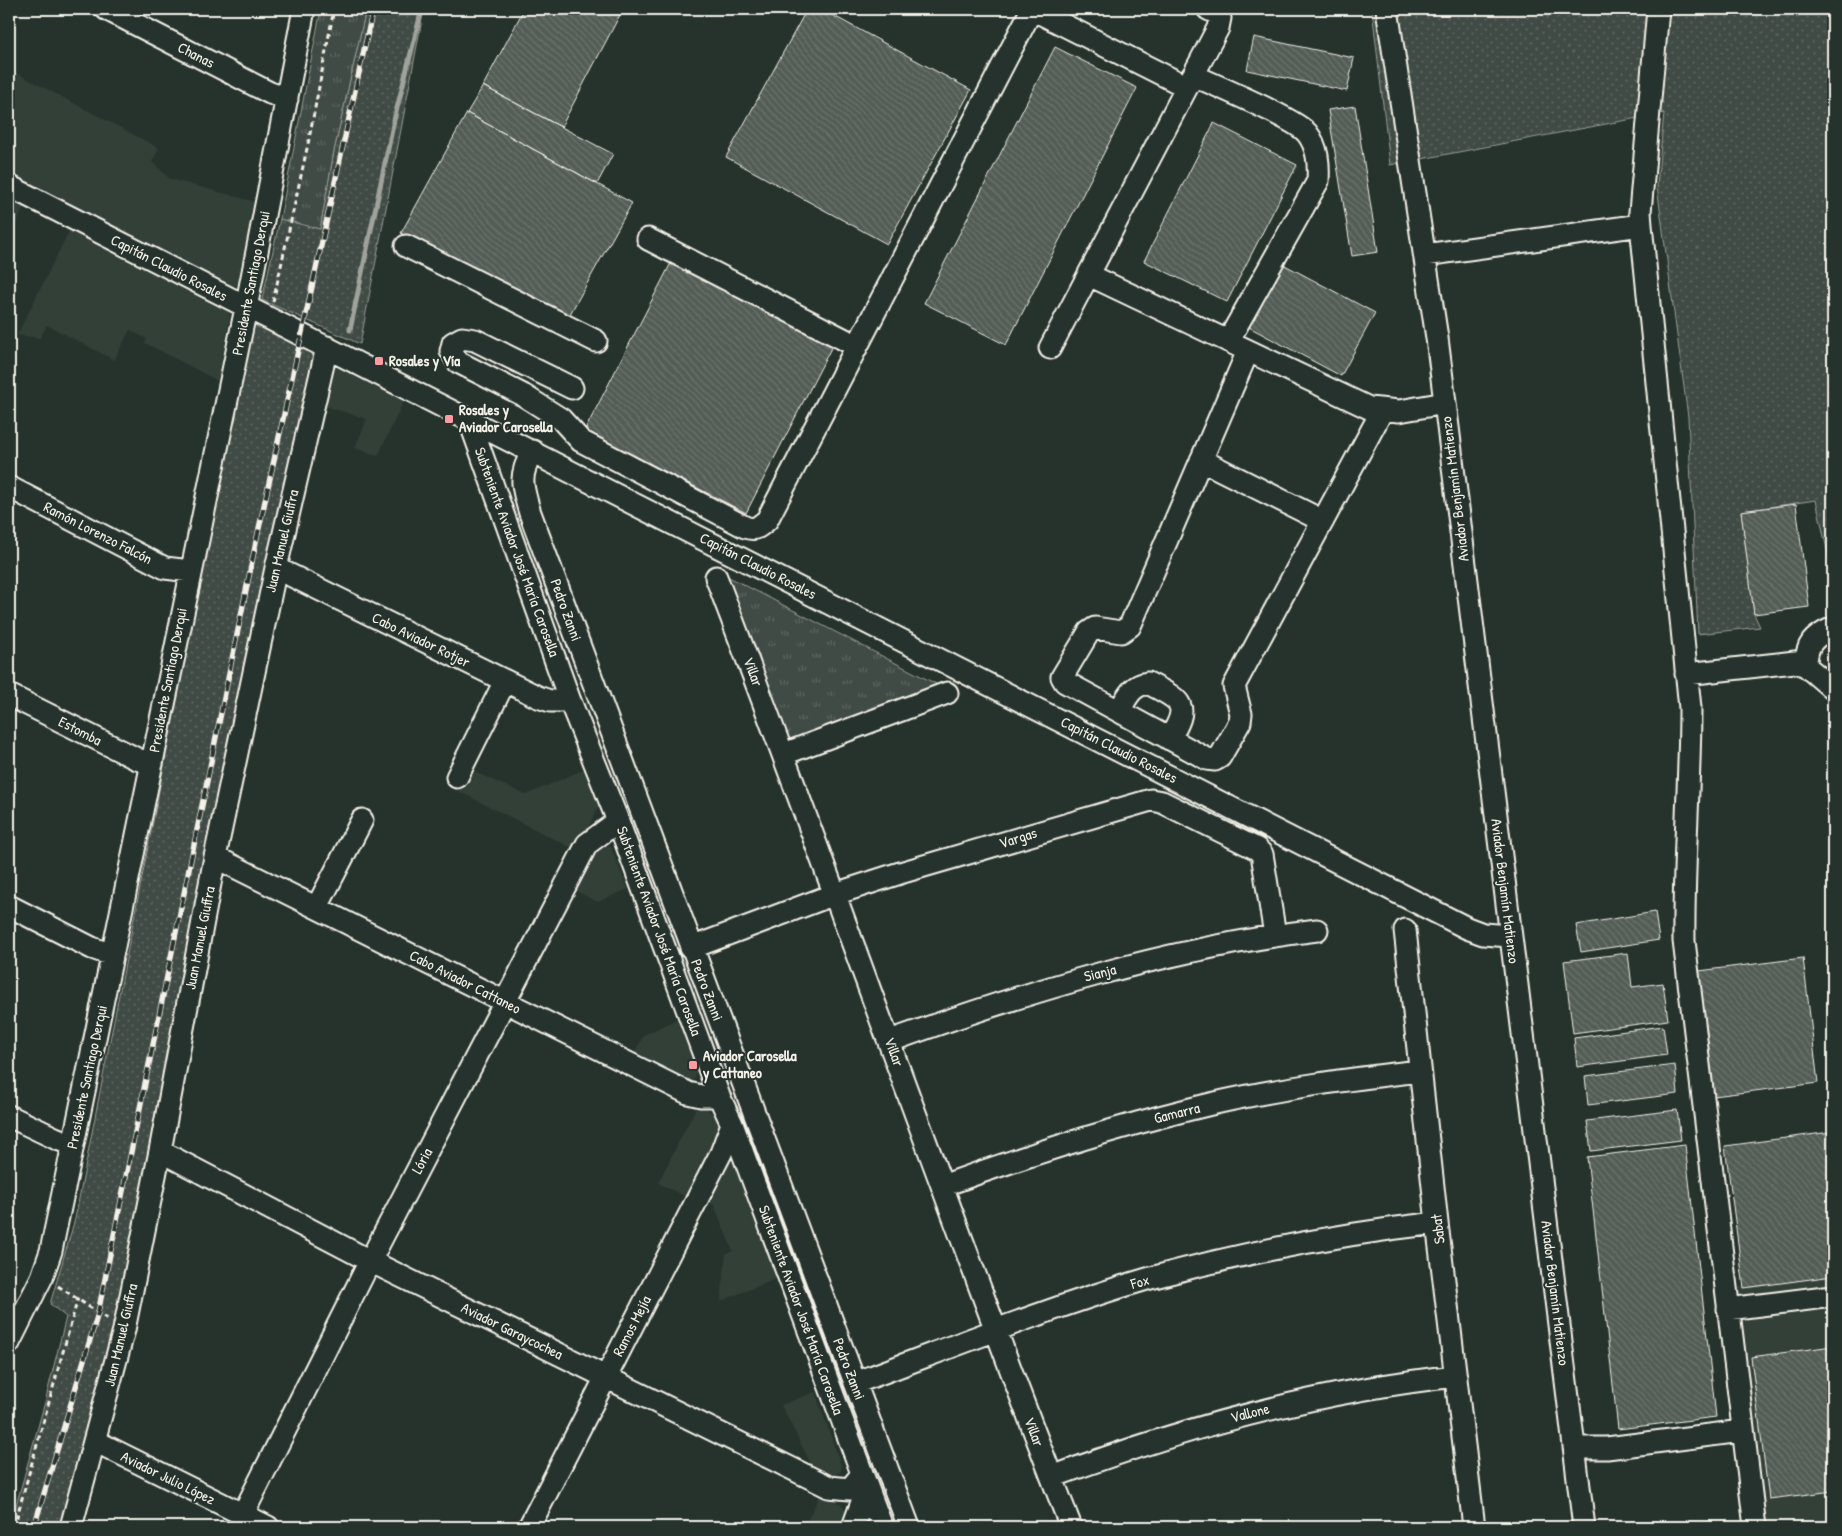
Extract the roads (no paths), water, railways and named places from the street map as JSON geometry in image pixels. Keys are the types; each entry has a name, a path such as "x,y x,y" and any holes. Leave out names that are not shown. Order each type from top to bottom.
{"street":[{"name":"Chanas","path":"106,9 270,93 287,99"},
{"name":"Presidente Santiago Derqui","path":"12,1331 42,1277 51,1252 190,571 246,308 304,9"},
{"path":"572,388 475,340 462,338 453,342 451,351 458,362 523,395 561,419 581,441 752,530 767,520 1032,9 1190,81 1300,127 1307,134 1317,154 1318,181 1228,341"},
{"path":"1050,348 1190,81 1220,18 1208,9"},
{"name":"Aviador Benjamín Matienzo","path":"1386,9 1425,255 1445,403 1584,1527"},
{"path":"1658,9 1640,212 1690,708 1690,764 1683,893 1684,941 1755,1527"},
{"name":"Capitán Claudio Rosales","path":"9,186 1468,928 1483,934 1510,936"},
{"path":"1425,255 1641,225"},
{"path":"648,239 857,346"},
{"path":"406,246 596,341"},
{"path":"1089,275 1369,408 1399,412 1445,403"},
{"name":"Juan Manuel Giuffra","path":"71,1527 124,1330 160,1151 215,857 276,568 327,348"},
{"path":"1248,351 1130,626 1121,632 1095,628 1089,632 1062,677 1065,682 1207,759 1215,760 1220,757 1240,722 1234,686 1382,411"},
{"name":"Subteniente Aviador José María Carosella","path":"469,419 570,701 618,821 719,1096 732,1124 882,1527"},
{"name":"Pedro Zanni","path":"532,451 523,466 522,476 530,514 909,1527"},
{"path":"1201,460 1323,521"},
{"name":"Ramón Lorenzo Falcón","path":"9,487 165,568 190,571"},
{"name":"Cabo Aviador Rotjer","path":"276,568 505,681 550,701 570,701"},
{"name":"Villar","path":"716,577 784,754 995,1331 1071,1527"},
{"path":"1806,666 1806,651 1810,643 1819,634 1833,628"},
{"path":"1686,674 1795,662 1806,666 1833,689"},
{"path":"457,778 505,681"},
{"path":"1117,749 1134,687 1148,683 1176,698 1182,716 1144,763"},
{"path":"784,754 947,693"},
{"name":"Estomba","path":"9,695 137,759 152,764"},
{"name":"Vargas","path":"691,948 835,894 1151,800 1162,802 1257,849 1262,854 1275,935"},
{"path":"317,907 362,820"},
{"name":"Lória","path":"242,1514 370,1261 587,844 618,821"},
{"name":"Cabo Aviador Cattaneo","path":"215,857 688,1093 701,1096 719,1096"},
{"path":"9,906 92,948 112,955"},
{"name":"Sianja","path":"890,1041 1083,977 1224,944 1317,930"},
{"name":"Sabat","path":"1405,930 1472,1527"},
{"name":"Gamarra","path":"942,1186 1058,1146 1212,1104 1342,1080 1420,1071"},
{"path":"9,1116 73,1145"},
{"name":"Ramos Mejía","path":"529,1527 721,1153 732,1124"},
{"name":"Aviador Garaycochea","path":"160,1151 370,1261 829,1487 850,1489 865,1481"},
{"name":"Fox","path":"855,1383 1095,1296 1214,1262 1362,1232 1437,1223"},
{"path":"1728,1309 1833,1296"},
{"name":"Vallone","path":"1052,1477 1136,1447 1205,1425 1265,1409 1336,1393 1398,1382 1456,1376"},
{"path":"1574,1448 1607,1448 1742,1432"},
{"name":"Aviador Julio López","path":"95,1441 268,1527"},
{"path":"853,1527 865,1481"}],"waterway":[{"path":"350,330 394,120 422,9"}],"railway":[{"path":"34,1527 98,1313 256,542 373,9"}],"place":[{"name":"Rosales y Vía","path":"379,361"},
{"name":"Rosales y Aviador Carosella","path":"449,419"},
{"name":"Aviador Carosella y Cattaneo","path":"693,1065"}]}
